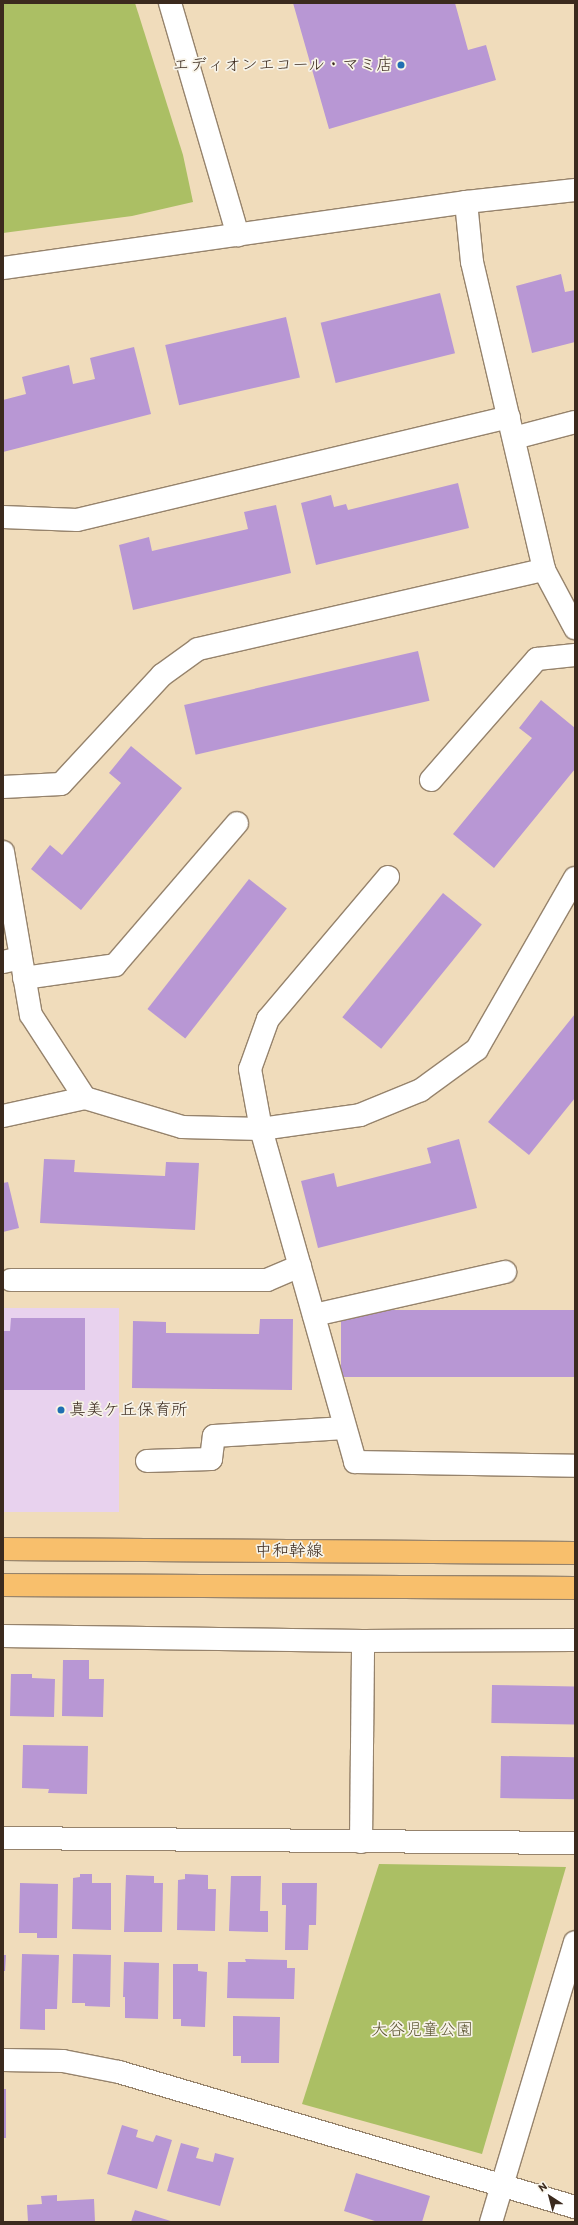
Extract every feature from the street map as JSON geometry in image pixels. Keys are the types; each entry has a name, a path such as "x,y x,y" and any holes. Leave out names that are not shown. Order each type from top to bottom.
{"main road":[{"name":"中和幹線","path":"3,1549 575,1553"},
{"name":"中和幹線","path":"3,1585 575,1588"}],"street":[{"path":"170,3 238,235"},
{"path":"3,268 466,202 575,190"},
{"path":"466,202 472,262 544,570 575,628"},
{"path":"3,517 77,520 509,417"},
{"path":"514,438 575,422"},
{"path":"3,787 61,784 162,675 198,649 544,570"},
{"path":"431,780 537,659 575,655"},
{"path":"16,966 115,965 237,823"},
{"path":"3,852 16,966 31,1015 85,1098"},
{"path":"388,877 268,1019 250,1069 261,1129 355,1462 575,1466"},
{"path":"3,1116 85,1098 182,1127 261,1129 360,1116 421,1090 477,1049 573,885"},
{"path":"11,1280 267,1280 300,1266"},
{"path":"314,1315 505,1272"},
{"path":"147,1461 211,1459 214,1436 345,1428"},
{"path":"3,1636 363,1640 575,1640"},
{"path":"362,1842 363,1640"},
{"path":"3,1838 575,1844"},
{"path":"491,2222 501,2186 572,1969 575,1942"},
{"path":"3,2060 63,2061 119,2072 575,2207"}],"shaded area":[{"name":"真美ケ丘保育所","path":"3,1308 119,1308 119,1512 3,1512"}],"green space":[{"path":"3,3 135,3 183,155 193,202 132,216 3,233"},
{"name":"大谷児童公園","path":"379,1864 566,1867 482,2154 302,2104"}],"building":[{"name":"エディオンエコール・マミ店","path":"293,3 455,3 468,50 486,45 496,80 329,129"},
{"path":"561,274 565,292 575,290 575,342 532,353 516,286"},
{"path":"440,293 455,353 336,383 321,323"},
{"path":"286,317 300,377 179,405 165,345"},
{"path":"134,347 151,414 3,452 3,400 26,394 22,377 69,365 73,384 95,379 90,358"},
{"path":"458,483 469,528 316,565 301,503 331,495 334,507 346,504 348,510"},
{"path":"276,505 291,573 133,610 119,545 149,537 152,551 248,529 244,512"},
{"path":"418,651 429,701 196,755 184,705"},
{"path":"541,700 575,728 575,769 494,868 453,834 532,738 519,728"},
{"path":"131,746 182,788 81,910 31,869 50,845 62,855 121,783 109,773"},
{"path":"249,879 287,909 185,1039 147,1009"},
{"path":"443,893 482,924 381,1049 342,1017"},
{"path":"575,1014 575,1098 529,1155 488,1122"},
{"path":"459,1139 477,1208 318,1248 301,1181 334,1173 337,1187 431,1163 427,1148"},
{"path":"44,1159 75,1160 74,1172 165,1176 166,1162 199,1163 195,1230 40,1223"},
{"path":"8,1182 19,1228 3,1232 3,1183"},
{"path":"341,1310 575,1310 575,1377 341,1377"},
{"path":"11,1318 85,1318 85,1390 3,1390 3,1331 10,1331"},
{"path":"260,1319 293,1319 292,1390 132,1388 133,1321 166,1322 166,1333 259,1334"},
{"path":"63,1660 89,1660 89,1679 104,1679 103,1717 62,1716"},
{"path":"11,1674 32,1674 32,1678 55,1679 54,1717 10,1716"},
{"path":"492,1685 575,1686 574,1724 491,1723"},
{"path":"23,1745 88,1746 87,1794 48,1793 49,1789 22,1788"},
{"path":"501,1756 575,1757 574,1799 500,1798"},
{"path":"80,1874 92,1874 92,1883 111,1883 111,1930 72,1929 73,1878 80,1877"},
{"path":"185,1874 208,1875 208,1889 216,1889 215,1931 177,1930 178,1880 185,1879"},
{"path":"126,1875 154,1876 154,1883 163,1883 162,1932 124,1932"},
{"path":"231,1876 261,1876 260,1911 268,1911 268,1932 229,1931"},
{"path":"20,1883 58,1884 57,1938 37,1938 37,1933 19,1933"},
{"path":"282,1883 317,1883 316,1925 309,1925 308,1950 285,1950 286,1905 282,1905"},
{"path":"22,1954 59,1955 57,2009 45,2009 45,2030 20,2029"},
{"path":"73,1954 111,1955 110,2007 85,2006 85,2003 72,2003"},
{"path":"3,1955 6,1955 5,1971 3,1971"},
{"path":"245,1959 287,1960 287,1968 295,1968 294,1999 227,1998 228,1962 246,1962"},
{"path":"124,1962 159,1963 158,2019 125,2018 125,1997 123,1997"},
{"path":"173,1964 198,1964 198,1971 207,1972 205,2027 181,2026 181,2019 173,2019"},
{"path":"233,2016 280,2017 279,2063 241,2063 241,2056 233,2056"},
{"path":"3,2089 6,2089 6,2138 3,2138"},
{"path":"122,2125 138,2130 136,2137 153,2142 156,2135 172,2140 157,2189 107,2174"},
{"path":"181,2143 199,2148 196,2158 213,2162 215,2153 234,2158 220,2206 167,2191"},
{"path":"356,2173 430,2196 422,2222 378,2222 344,2211"},
{"path":"57,2195 57,2201 94,2199 95,2222 28,2222 27,2205 42,2204 41,2196"},
{"path":"135,2210 174,2222 131,2222"}],"place":[{"name":"エディオンエコール・マミ店","path":"401,65"},
{"name":"真美ケ丘保育所","path":"61,1410"}]}
